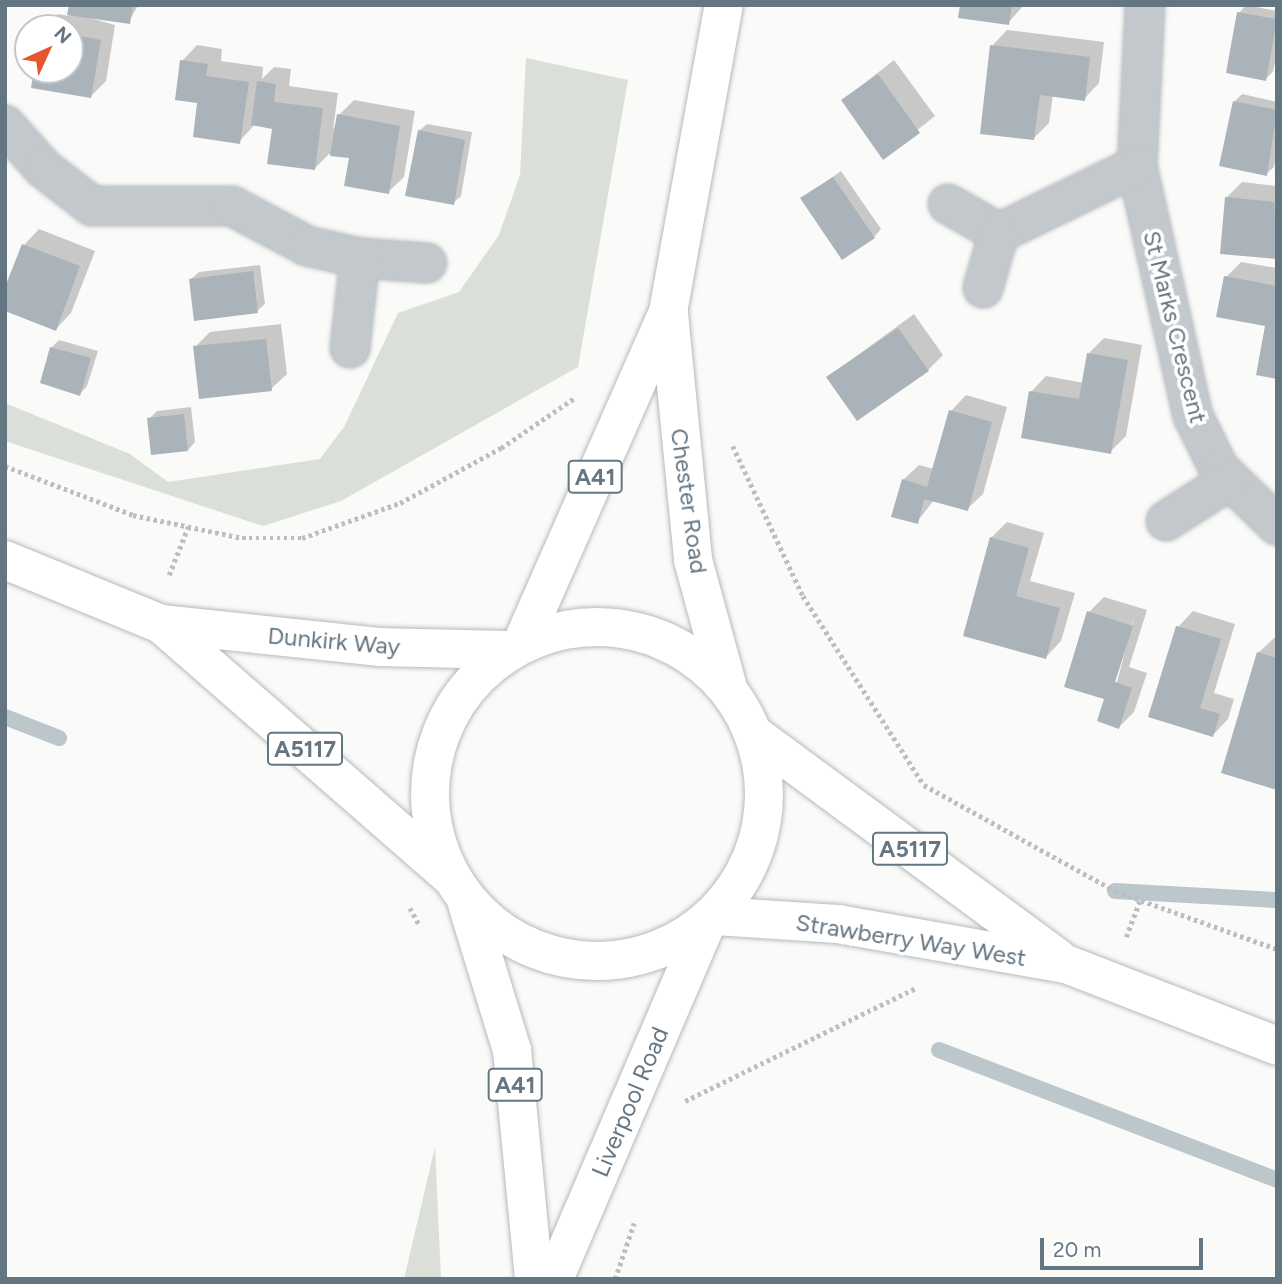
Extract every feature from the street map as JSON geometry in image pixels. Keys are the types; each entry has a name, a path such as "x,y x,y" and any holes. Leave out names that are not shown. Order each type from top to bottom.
{"main road":[{"name":"Chester Road","path":"515,646 668,312 724,5"},
{"name":"Chester Road","path":"668,312 693,560 728,688"},
{"name":"Dunkirk Way","path":"5,560 156,622 381,647 515,646"},
{"name":"Dunkirk Way","path":"156,622 457,886"},
{"name":"A41","path":"457,886 497,930 550,957 610,962 660,951 710,921 740,882 758,845 766,790 755,735 728,688 677,646 629,629 576,627 515,646 465,689 437,739 430,816 457,886 512,1050 534,1279"},
{"name":"Strawberry Way West","path":"755,735 1066,964"},
{"name":"Strawberry Way West","path":"710,921 838,924 1066,964 1277,1046"},
{"name":"Liverpool Road","path":"554,1279 710,921"}],"street":[{"name":"St Marks Crescent","path":"1145,5 1137,166 1193,416 1219,469 1277,525"},
{"path":"5,125 43,167 92,206 232,206 307,246 360,258 427,263"},
{"path":"983,288 999,233 1137,166"},
{"path":"948,204 999,233"},
{"path":"350,348 360,258"},
{"path":"1166,521 1230,480"}],"path":[{"path":"156,622 188,527"},
{"path":"1110,981 1140,900"},
{"path":"408,906 421,929"},
{"path":"678,1104 920,985"},
{"path":"615,1279 637,1215"}],"shaded area":[{"path":"526,58 628,80 578,367 341,501 263,526 5,441 5,403 130,454 168,482 320,459 344,427 398,313 459,292 499,235 520,175"},
{"path":"435,1147 441,1279 404,1279"}],"building":[{"path":"69,5 133,5 130,24 84,17 84,14 67,14"},
{"path":"960,5 1012,5 1009,25 958,18"},
{"path":"1237,12 1277,19 1266,81 1226,73"},
{"path":"84,37 101,40 91,98 31,88 32,84 84,84"},
{"path":"990,45 1090,57 1085,101 1040,95 1034,140 980,134"},
{"path":"180,60 208,64 206,76 249,82 240,144 193,137 197,103 175,100"},
{"path":"878,74 920,133 883,160 841,100"},
{"path":"257,81 276,84 274,102 323,108 315,170 267,164 272,129 251,125"},
{"path":"1233,101 1277,110 1267,176 1219,166"},
{"path":"337,114 400,126 389,194 344,186 349,158 330,156"},
{"path":"418,130 465,140 454,205 405,196"},
{"path":"833,177 875,238 842,260 800,198"},
{"path":"1225,197 1274,202 1277,259 1220,254"},
{"path":"22,244 80,266 56,331 5,311 5,287"},
{"path":"253,271 258,313 194,321 189,279"},
{"path":"1224,276 1277,286 1277,379 1256,375 1265,326 1216,317"},
{"path":"898,328 929,371 857,421 826,377"},
{"path":"266,339 272,391 199,399 193,346"},
{"path":"50,347 91,358 80,396 40,383"},
{"path":"1087,353 1128,360 1111,454 1021,438 1029,391 1079,399"},
{"path":"949,410 992,422 968,511 924,499 918,524 891,517 902,479 927,487"},
{"path":"184,414 188,451 151,455 147,418"},
{"path":"990,537 1029,548 1016,596 1060,608 1046,659 963,636"},
{"path":"1087,611 1133,626 1115,682 1132,688 1119,729 1097,721 1104,699 1064,687"},
{"path":"1176,626 1221,639 1200,708 1220,714 1213,737 1148,717"},
{"path":"1257,652 1277,658 1277,790 1221,773"}],"waterway":[{"path":"5,717 59,738"},
{"path":"1115,891 1277,900"},
{"path":"939,1050 1277,1180"}]}
